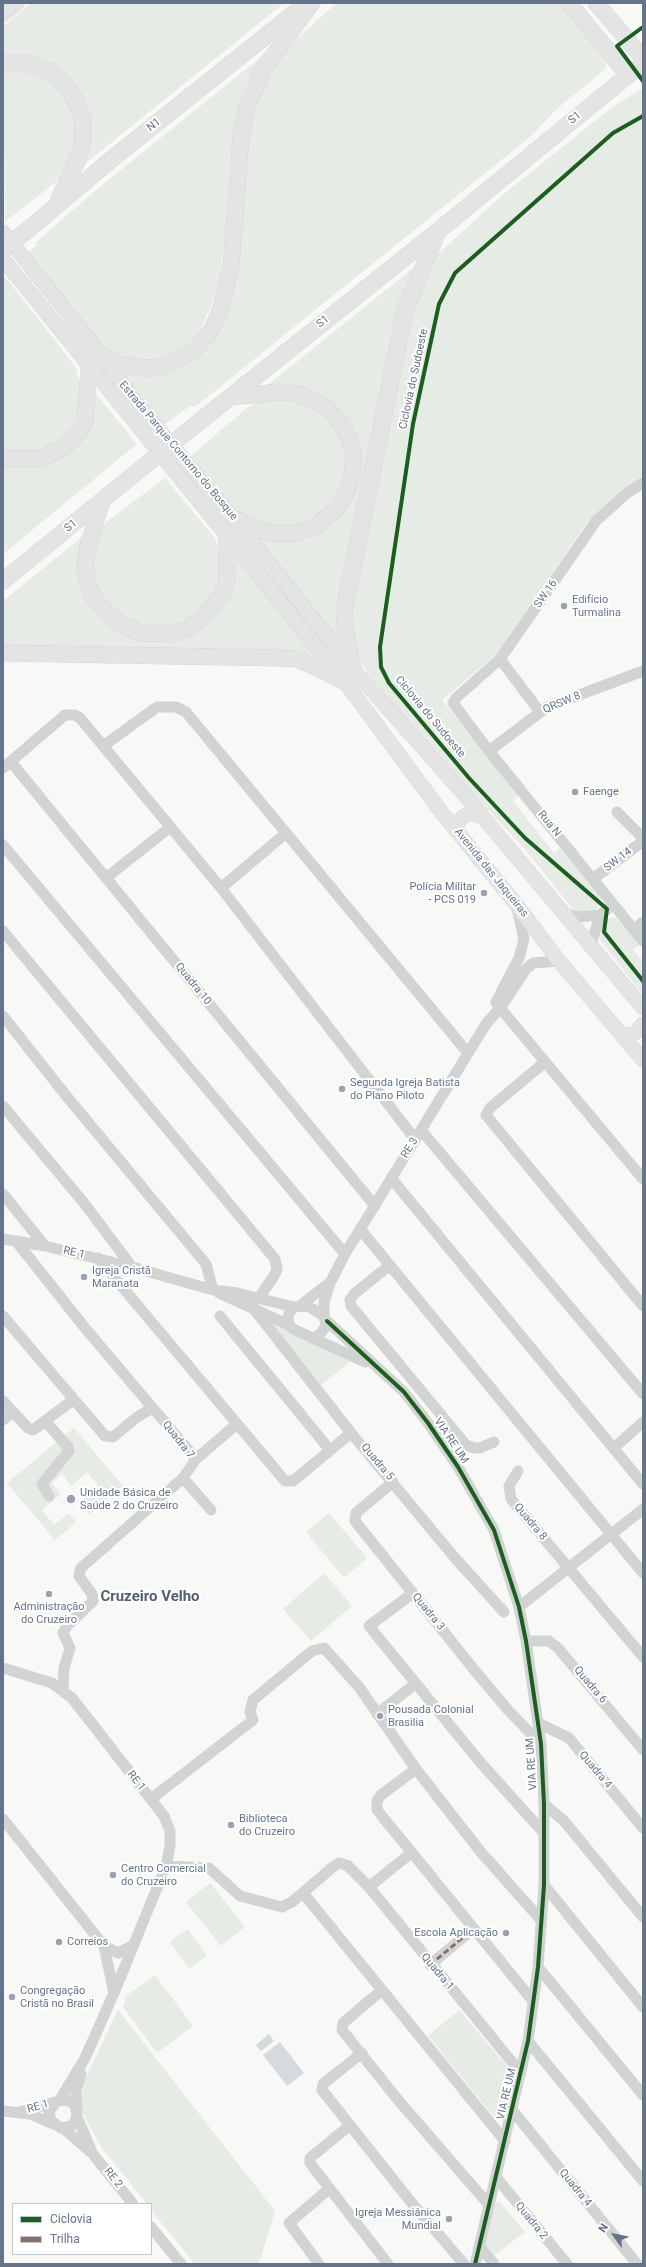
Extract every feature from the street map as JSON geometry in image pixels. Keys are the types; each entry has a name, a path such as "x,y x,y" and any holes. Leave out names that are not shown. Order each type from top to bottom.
{"highway":[{"name":"N1","path":"3,249 29,229 56,204 306,3"},
{"path":"101,355 121,365 147,368 158,367 177,360 195,349 212,329 221,308 231,264 241,136 247,105 264,68 312,3"},
{"path":"569,3 628,75"},
{"path":"596,3 643,58"},
{"path":"589,28 608,18"},
{"path":"3,63 27,63 52,72 70,90 82,116 83,138 78,159 56,204"},
{"name":"S1","path":"3,581 142,467 438,231 643,63"},
{"path":"3,653 282,658 296,659 313,666 349,675 344,613 405,310 438,231"},
{"path":"3,459 38,459 61,449 72,440 80,430 85,420 89,367"},
{"path":"231,397 281,392 298,394 313,400 328,410 342,425 350,440 354,457 352,475 346,494 335,510 316,526 296,533 273,533 255,529 232,517"},
{"path":"102,501 88,546 85,566 88,583 94,599 108,614 123,625 140,633 169,634 187,629 200,621 221,596 226,582 227,534"}],"main road":[{"path":"3,14 17,3"},
{"name":"Estrada Parque Contorno do Bosque","path":"3,232 101,355 130,395 232,517 349,675"},
{"name":"Estrada Parque Contorno do Bosque","path":"3,259 89,367 227,534 349,675"},
{"path":"349,675 482,817 563,913 590,948 643,1008"},
{"name":"Avenida das Jaqueiras","path":"349,675 456,830 516,904 559,961 643,1060"},
{"path":"456,830 459,820 464,816 471,813 482,817"},
{"path":"621,1034 630,1035 636,1032 643,1024"}],"street":[{"name":"SW 16","path":"455,707 454,703 456,698 500,659 596,521 627,493 643,483"},
{"path":"500,659 540,712"},
{"name":"QRSW 8","path":"489,750 548,707 643,671"},
{"path":"103,746 152,710 165,706 183,709 468,1053"},
{"name":"Rua N","path":"455,707 643,941"},
{"path":"7,765 66,715 70,714 80,718 169,828 221,888 418,1134 643,1394"},
{"name":"Quadra 10","path":"7,765 106,878 374,1206"},
{"path":"617,812 643,839"},
{"path":"106,878 169,828"},
{"path":"221,888 286,833"},
{"name":"SW 14","path":"593,879 643,839"},
{"path":"3,845 345,1254"},
{"name":"RE 3","path":"496,1008 519,958 524,939 516,904"},
{"path":"590,948 600,915 613,904"},
{"path":"563,913 580,917 600,915"},
{"path":"634,929 643,922"},
{"path":"3,931 275,1260 277,1269 274,1276 256,1304"},
{"name":"RE 3","path":"325,1319 324,1302 330,1283 345,1254 496,1008 526,969 533,963 559,961"},
{"path":"496,1008 545,1062 643,1179"},
{"path":"3,1016 64,1093 206,1264 213,1290"},
{"path":"545,1062 490,1108 486,1115 643,1306"},
{"path":"3,1106 84,1203 132,1267"},
{"path":"391,1178 547,1368 615,1447 643,1484"},
{"path":"3,1194 45,1246"},
{"path":"360,1229 643,1573"},
{"name":"RE 1","path":"3,1239 45,1246 98,1258 213,1290 237,1293 289,1325"},
{"name":"Quadra 7","path":"16,1241 85,1328 196,1459 183,1478 81,1568 79,1576 92,1594 93,1601 64,1629 64,1637 70,1648 64,1668 63,1690"},
{"path":"98,1258 237,1424 288,1482 293,1481 351,1433"},
{"path":"390,1265 354,1294 350,1300 351,1306 466,1445 474,1448 480,1448 494,1442"},
{"name":"RE 3","path":"297,1306 330,1283"},
{"name":"RE 1","path":"256,1304 297,1306"},
{"name":"Quadra 5","path":"256,1304 351,1433 394,1482 455,1558 504,1612"},
{"path":"297,1306 308,1306 325,1319 324,1330 314,1338 301,1333 289,1325 289,1314 297,1306"},
{"path":"3,1316 101,1434 107,1437 112,1437 136,1418 152,1408"},
{"path":"220,1316 330,1450"},
{"name":"VIA RE UM","path":"325,1319 375,1367 404,1392 428,1423 458,1467 494,1530 519,1607 526,1640 541,1744 544,1804 544,1885 538,1967 528,2041 513,2111 489,2205 476,2264"},
{"name":"VIA RE UM","path":"314,1338 375,1367"},
{"path":"3,1402 12,1413 31,1430 37,1429 73,1400"},
{"path":"3,1420 12,1413"},
{"path":"46,1422 68,1446 69,1451 42,1484 49,1496"},
{"path":"615,1447 643,1422"},
{"path":"196,1459 237,1424"},
{"name":"Quadra 8","path":"518,1471 508,1486 511,1499 570,1568"},
{"path":"183,1478 211,1510"},
{"name":"Quadra 3","path":"394,1482 356,1513 354,1518 503,1704 541,1744"},
{"path":"519,1607 643,1509"},
{"path":"570,1568 643,1657"},
{"path":"413,1593 369,1626 480,1762 543,1832"},
{"name":"Quadra 6","path":"526,1640 549,1641 558,1648 643,1750"},
{"path":"151,1799 253,1720 250,1712 252,1700 312,1651 319,1648 324,1648 329,1651 359,1687 416,1769 480,1851 541,1920"},
{"name":"RE 1","path":"3,1668 52,1683 72,1698 164,1816 170,1831 170,1846 166,1866 134,1946 85,2058 76,2091 77,2113"},
{"name":"Quadra 7","path":"52,1683 64,1668"},
{"path":"377,1714 415,1684"},
{"name":"Quadra 4","path":"538,1723 569,1738 643,1828"},
{"path":"416,1769 381,1795 376,1805 411,1852 473,1929 534,2001"},
{"path":"544,1804 564,1822 643,1917"},
{"path":"3,1819 104,1946 118,1953 134,1946"},
{"path":"369,1887 411,1852"},
{"name":"Quadra 1","path":"303,1893 339,1863 347,1865 354,1870 430,1965 521,2072"},
{"path":"166,1866 209,1868 240,1896 282,1907 303,1893 505,2141"},
{"path":"544,1885 643,2007"},
{"path":"430,1965 473,1929"},
{"path":"104,1946 114,1993"},
{"path":"538,1967 643,2095"},
{"path":"382,1990 342,2026 342,2030 399,2101 489,2205"},
{"path":"528,2041 643,2181"},
{"path":"362,2053 323,2084 322,2088 349,2126 464,2264"},
{"name":"RE 1","path":"20,2112 57,2101 85,2058"},
{"path":"57,2101 69,2101 77,2113 71,2126 58,2126 50,2119 49,2110 57,2101"},
{"name":"RE 1","path":"3,2111 20,2112 58,2126"},
{"name":"Quadra 4","path":"513,2111 638,2264"},
{"name":"RE 2","path":"77,2113 92,2153"},
{"name":"RE 2","path":"58,2126 92,2153 132,2203"},
{"path":"349,2126 310,2160 310,2163 388,2264"},
{"name":"Quadra 2","path":"496,2177 567,2264"},
{"path":"314,2262 289,2223 329,2189"},
{"path":"152,2228 181,2264"},
{"path":"480,2247 494,2264"}],"shaded area":[{"path":"31,3 284,3 81,167 71,85 3,60 3,26"},
{"path":"337,3 558,3 605,61 606,66 603,71 558,108 531,136 195,407 190,406 161,427 118,368 151,371 215,325 251,100 285,49"},
{"path":"271,49 246,85 241,98 231,152 224,245 220,275 212,304 199,332 184,346 167,356 154,360 127,360 105,349 26,255 37,245 35,243 96,190"},
{"path":"15,69 41,75 57,84 71,101 80,138 61,178 5,222 3,70"},
{"path":"643,88 643,476 587,522 498,653 442,700 519,795 513,801 554,853 561,847 601,896 598,908 594,911 582,913 572,908 522,846 430,749 368,673 357,657 349,617 410,311 435,257 500,197 610,109"},
{"path":"417,265 344,649 249,531 287,537 351,491 342,418 264,388"},
{"path":"6,278 76,368 80,387 80,407 74,423 68,433 57,443 30,454 3,454 3,279"},
{"path":"88,384 137,444 3,554 3,462 80,443"},
{"path":"262,400 297,401 310,406 324,415 336,429 343,443 347,457 345,474 340,491 330,506 313,519 294,526 274,526 257,522 236,510 191,456 248,407"},
{"path":"165,478 215,538 222,558 220,580 215,593 196,616 168,628 142,627 126,620 112,609 100,595 92,566 94,548 105,523"},
{"path":"82,537 88,603 102,620 119,632 139,641 170,642 190,636 206,628 228,600 234,583 236,558 322,663 3,649 3,601"},
{"path":"615,917 640,944 633,950 643,962 643,995 600,940 599,934 602,924 607,919"},
{"path":"263,1318 314,1342 350,1362 319,1387"},
{"path":"74,1428 123,1486 89,1514 80,1503 99,1487 87,1472 71,1486 62,1474 52,1483 61,1494 42,1510 54,1525 69,1513 76,1522 55,1540 7,1483"},
{"path":"329,1513 367,1558 344,1578 306,1532"},
{"path":"324,1573 352,1606 311,1641 283,1609"},
{"path":"210,1883 245,1927 221,1946 186,1902"},
{"path":"188,1929 207,1956 189,1969 170,1942"},
{"path":"155,1975 193,2026 157,2053 123,2007 127,1995"},
{"path":"118,2010 275,2211 259,2264 195,2264 152,2211 152,2203 146,2203 101,2147 80,2108 85,2079"},
{"path":"459,2010 513,2073 502,2114 494,2117 428,2036"},
{"path":"269,2034 274,2041 261,2051 256,2045"},
{"path":"280,2042 304,2073 287,2086 263,2055"},
{"path":"500,2202 525,2232 491,2258 484,2247 494,2203"}],"marked path":[{"path":"430,1965 473,1929"}],"cycle path":[{"path":"643,27 617,46 643,81"},
{"name":"Ciclovia do Sudoeste","path":"643,116 613,133 455,273 439,304 413,424 380,647 381,667 389,683 469,778 525,838 607,909 604,932 643,981"},
{"path":"327,1321 404,1392 428,1423 458,1467 494,1530 519,1607 526,1641 541,1744 544,1804 544,1885 538,1967 528,2041 475,2264"}],"place":[{"name":"Edifício Turmalina","path":"564,606"},
{"name":"Faenge","path":"575,792"},
{"name":"Polícia Militar - PCS 019","path":"484,893"},
{"name":"Segunda Igreja Batista do Plano Piloto","path":"342,1089"},
{"name":"Igreja Cristã Maranata","path":"84,1277"},
{"name":"Unidade Básica de Saúde 2 do Cruzeiro","path":"71,1499"},
{"name":"Administração do Cruzeiro","path":"49,1594"},
{"name":"Pousada Colonial Brasilia","path":"380,1716"},
{"name":"Biblioteca do Cruzeiro","path":"231,1825"},
{"name":"Centro Comercial do Cruzeiro","path":"113,1875"},
{"name":"Escola Aplicação","path":"506,1933"},
{"name":"Correios","path":"59,1942"},
{"name":"Congregação Cristã no Brasil","path":"12,1997"},
{"name":"Igreja Messiânica Mundial","path":"449,2219"}],"district":[{"name":"Cruzeiro Velho","path":"150,1597"}]}
